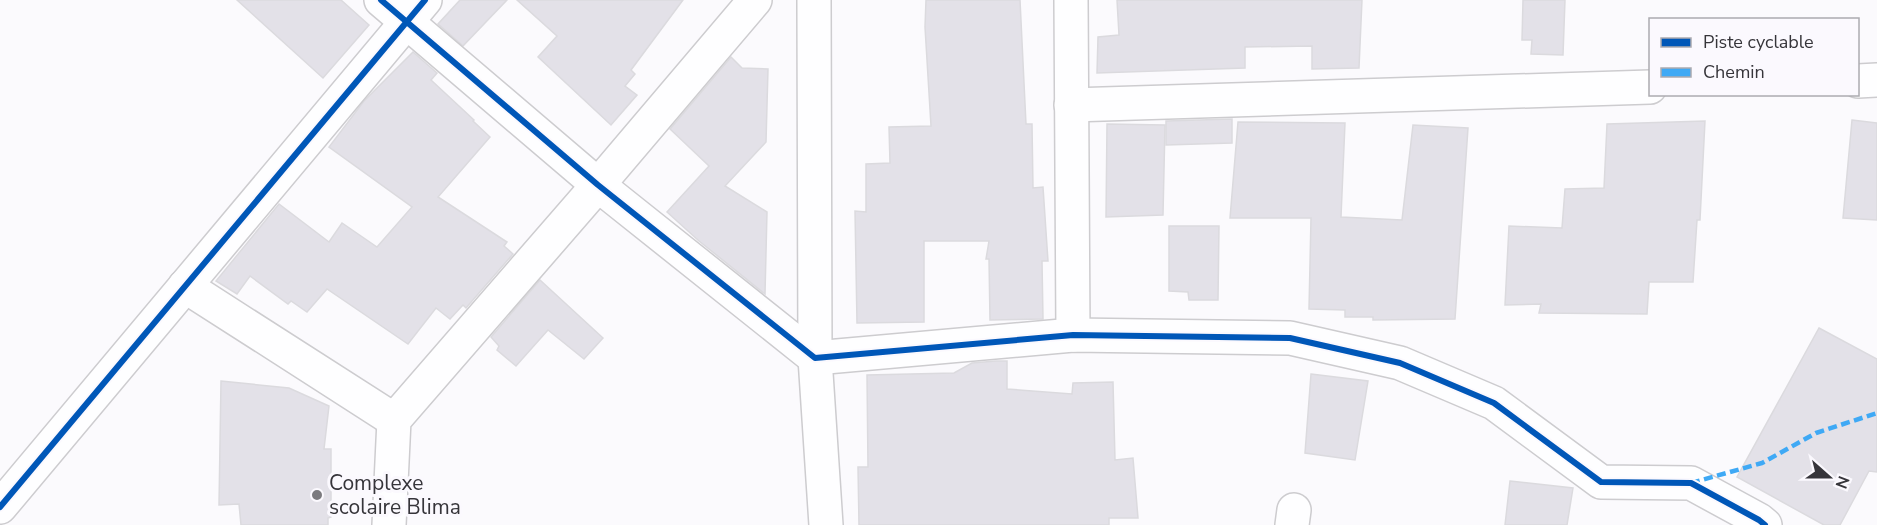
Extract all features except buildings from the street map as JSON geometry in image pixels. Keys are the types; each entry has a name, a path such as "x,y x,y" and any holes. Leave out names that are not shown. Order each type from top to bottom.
{"street":[{"path":"381,0 416,11 598,185 815,358 1073,335 1290,338 1400,363 1494,403 1601,482 1691,483 1765,525"},
{"path":"389,525 394,420 755,0"},
{"path":"814,0 815,358 826,525"},
{"path":"1071,0 1073,335"},
{"path":"0,507 416,11"},
{"path":"1859,81 1877,80"},
{"path":"1071,105 1649,87"},
{"path":"185,286 394,420"}],"marked path":[{"path":"1691,483 1762,463 1816,433 1877,413"}],"cycle path":[{"path":"381,0 598,185 815,358 1073,335 1290,338 1400,363 1494,403 1601,482 1691,483 1765,525"},
{"path":"0,507 425,0"}],"place":[{"name":"Complexe scolaire Blima","path":"317,495"}]}
